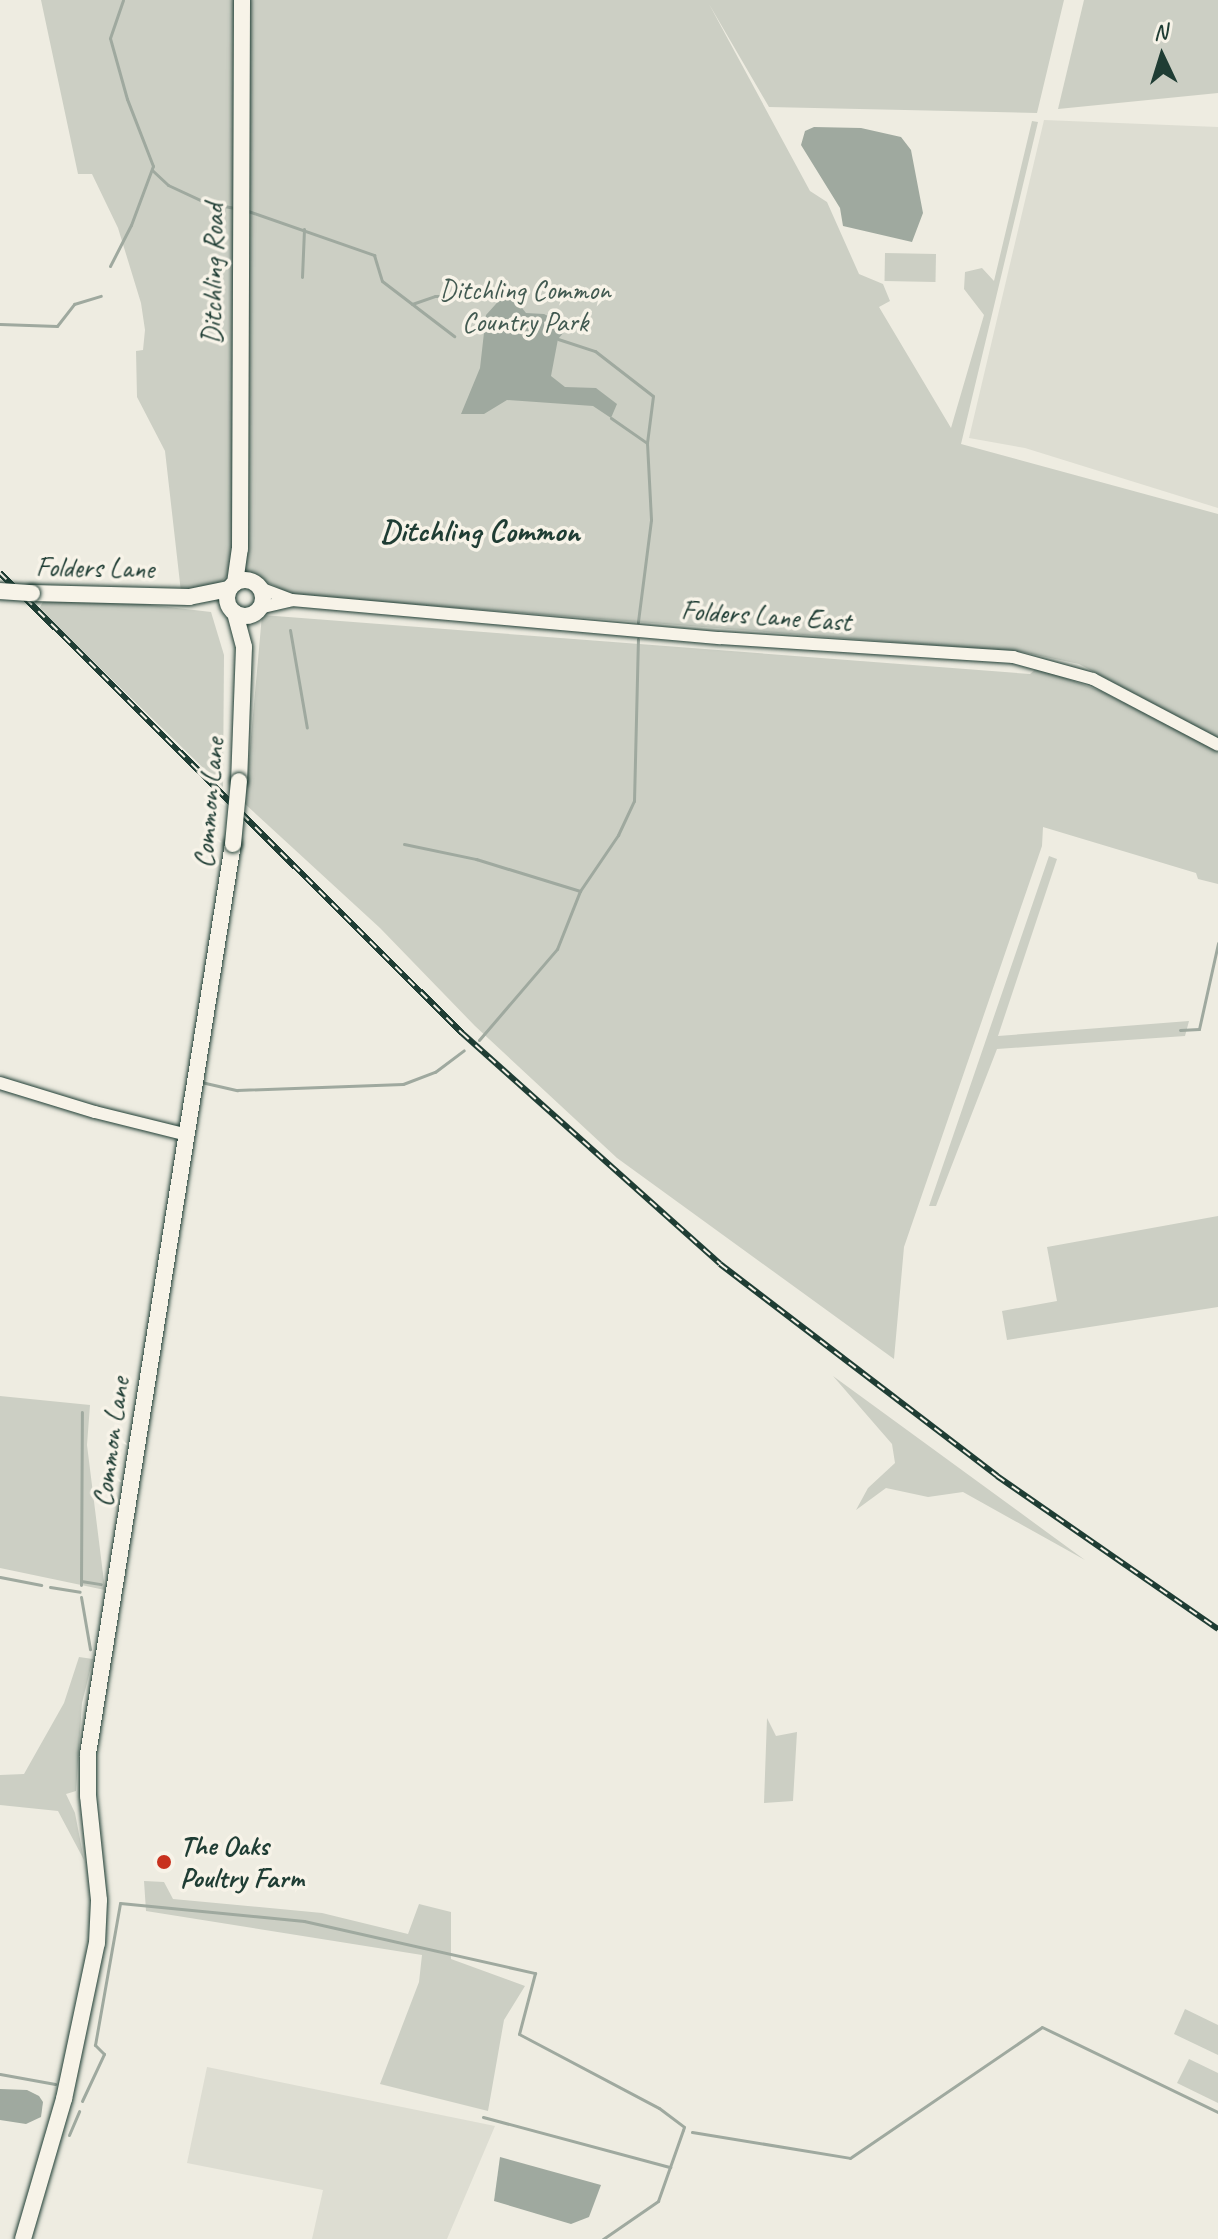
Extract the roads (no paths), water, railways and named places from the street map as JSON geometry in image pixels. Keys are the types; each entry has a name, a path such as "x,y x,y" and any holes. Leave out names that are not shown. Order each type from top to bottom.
{"main road":[{"name":"Ditchling Road","path":"232,586 240,549 242,0"},
{"name":"Ditchling Road","path":"240,549 258,586"},
{"path":"244,580 258,586 262,598 257,610 245,616 233,611 227,600 232,586 244,580"},
{"name":"Folders Lane","path":"0,591 189,597 232,586"},
{"name":"Folders Lane","path":"189,597 233,611"},
{"name":"Common Lane","path":"23,2239 71,2074 97,1943 99,1900 88,1796 88,1754 233,844 239,781 244,647 257,610"},
{"name":"Common Lane","path":"233,611 244,647"}],"street":[{"name":"Folders Lane East","path":"258,586 292,600 720,638 1013,657 1093,679 1218,745"},
{"name":"Folders Lane East","path":"257,610 292,600"},
{"path":"0,1083 95,1112 188,1135"}],"waterway":[{"path":"110,266 131,225 153,166 127,99 110,38 123,0"},
{"path":"152,170 168,185 204,202 234,208"},
{"path":"245,210 374,255 382,281 454,336"},
{"path":"302,277 304,229"},
{"path":"412,304 435,296 504,295"},
{"path":"0,324 57,326 74,304 101,296"},
{"path":"558,339 595,351 653,396 647,443 651,520 638,622"},
{"path":"611,418 647,443"},
{"path":"290,630 307,728"},
{"path":"479,1040 557,949 580,891 618,835 634,801 638,639"},
{"path":"404,844 476,859 580,891"},
{"path":"1180,1030 1199,1029 1218,943"},
{"path":"201,1082 237,1090 403,1084 435,1072 464,1050"},
{"path":"81,1585 82,1412"},
{"path":"0,1577 41,1585"},
{"path":"81,1581 101,1584"},
{"path":"50,1587 80,1592"},
{"path":"81,1597 90,1649"},
{"path":"82,2101 104,2054 95,2045 120,1903 304,1921 535,1973 519,2034 659,2108 684,2127 683,2130"},
{"path":"692,2132 850,2158 1042,2027 1218,2112"},
{"path":"0,2074 55,2084"},
{"path":"69,2135 79,2111"},
{"path":"483,2117 670,2167"},
{"path":"603,2239 658,2201 683,2130"}],"railway":[{"path":"0,573 462,1033 720,1264 997,1476 1218,1629"}],"place":[{"name":"The Oaks Poultry Farm","path":"164,1862"}],"district":[{"name":"Ditchling Common","path":"480,531"}],"park label":[{"name":"Ditchling Common Country Park","path":"525,306"}]}
